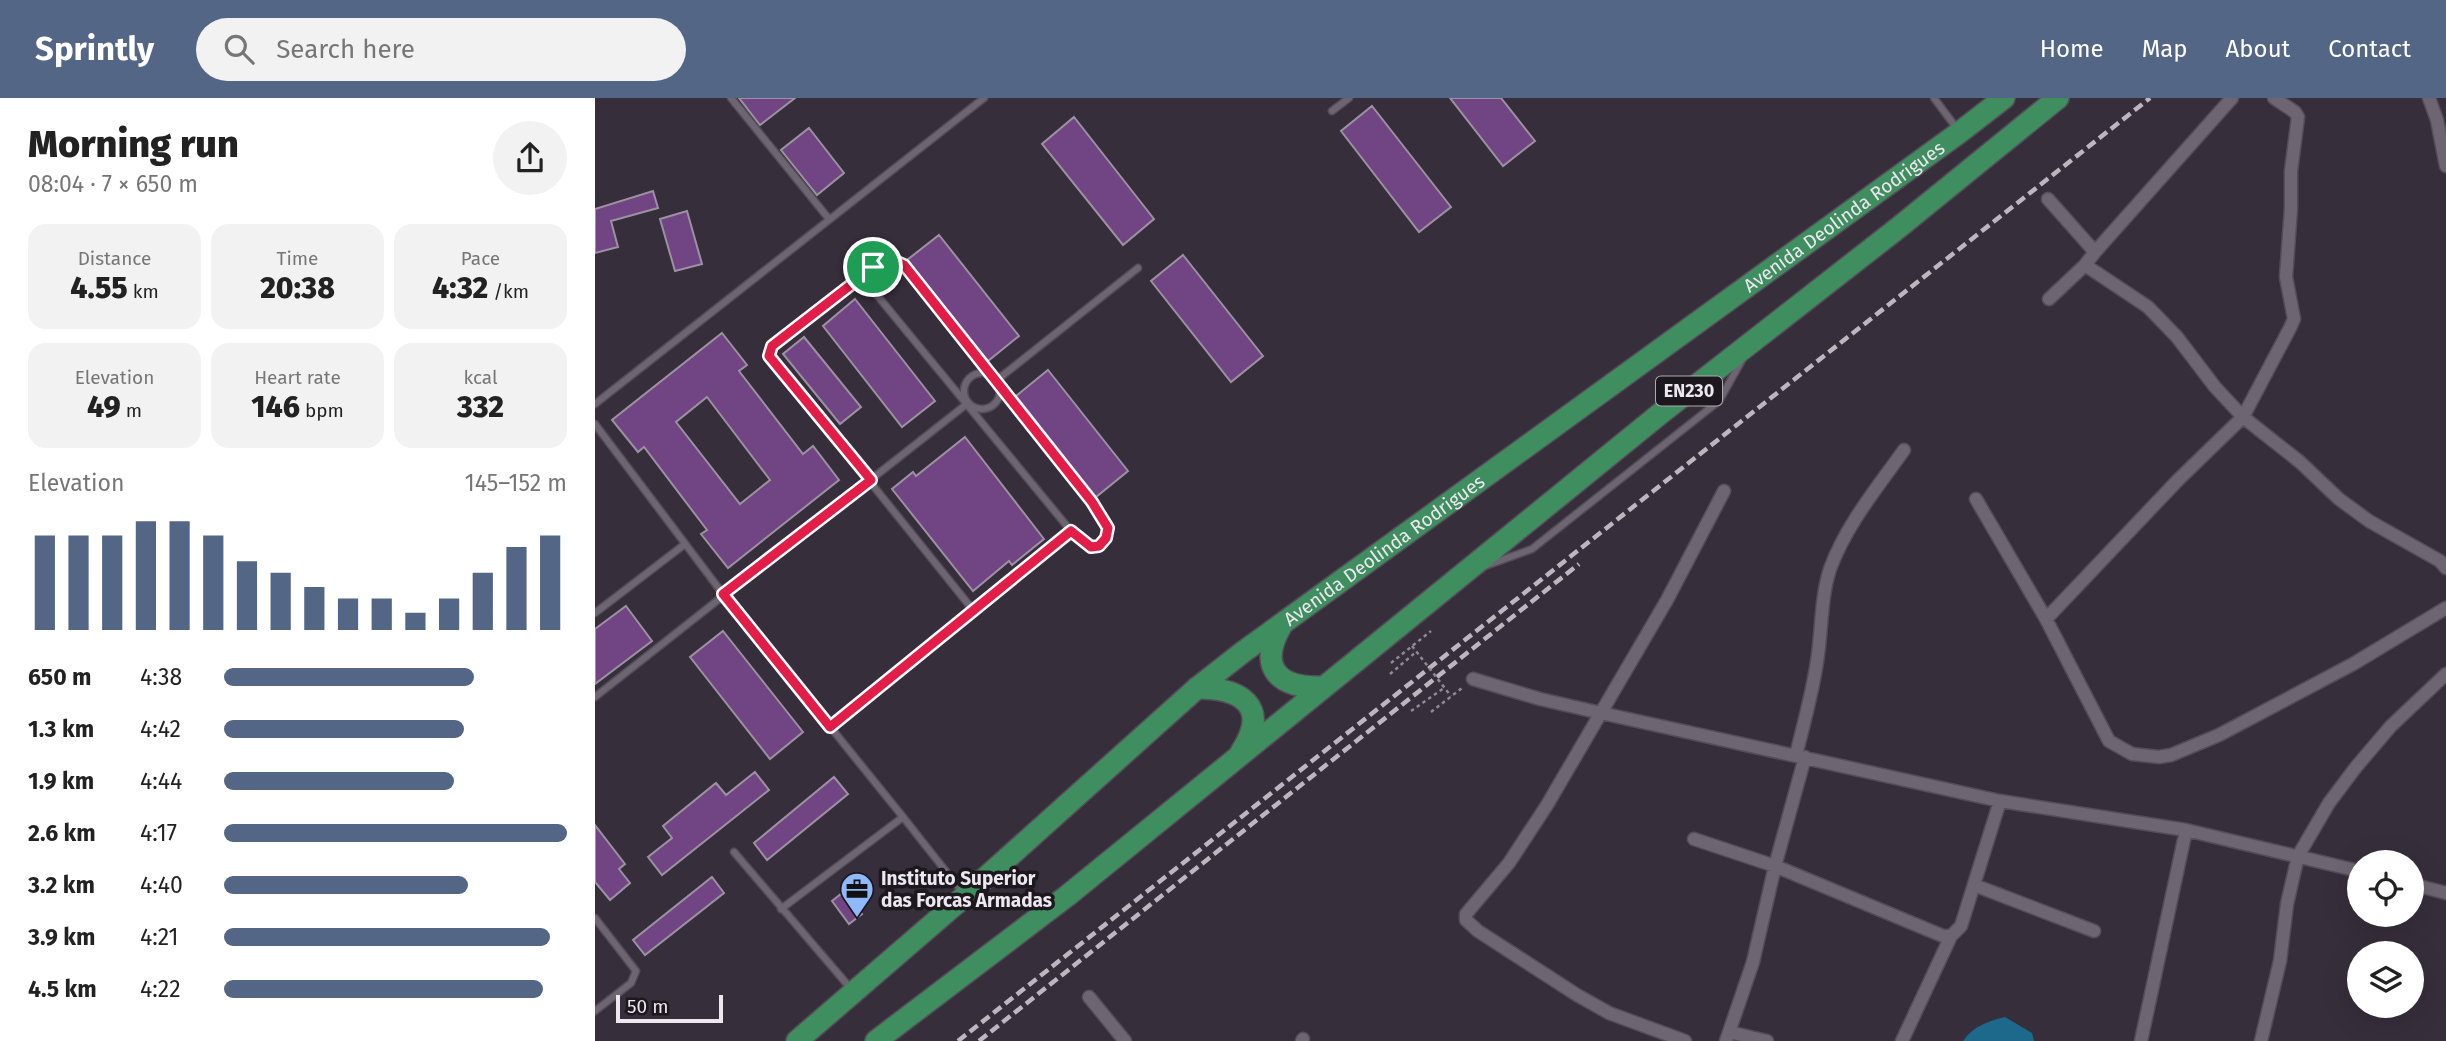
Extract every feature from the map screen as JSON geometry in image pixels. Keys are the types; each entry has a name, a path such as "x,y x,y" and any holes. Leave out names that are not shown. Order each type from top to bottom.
{"highway":[{"name":"Avenida Deolinda Rodrigues","path":"876,1041 1067,895 1460,575 1752,341 1898,229 2058,98"},
{"name":"Avenida Deolinda Rodrigues","path":"797,1041 965,896 1197,688 1284,621 1960,132 1991,105"},
{"path":"1284,621 1270,648 1275,670 1294,686 1322,687"},
{"path":"1197,688 1227,690 1248,703 1253,726 1237,759"}],"street":[{"path":"2049,299 2085,265 2232,98"},
{"path":"2046,619 2178,480 2243,417 2294,319 2286,277 2291,172 2298,117 2274,98"},
{"path":"2429,98 2441,119 2446,166"},
{"path":"2048,199 2095,253"},
{"path":"2085,265 2148,307 2177,337 2215,387 2243,417 2300,462 2339,499 2359,514 2440,561 2446,568"},
{"path":"1767,1041 1728,1036 1753,962 1801,756 1829,571 1839,547 1860,512 1904,450"},
{"path":"1685,1041 1621,1018 1577,996 1478,932 1466,920 1466,914 1509,863 1531,828 1667,600 1724,491"},
{"path":"1976,499 2046,619 2109,741 2131,754 2159,757 2171,755 2219,735 2353,664 2446,608"},
{"path":"2261,1041 2280,961 2287,904 2298,856 2329,803 2365,757 2391,726 2446,674"},
{"path":"1473,679 1540,699 2000,801 2186,830 2347,868"},
{"path":"1902,1041 1951,936 1961,926 2000,801"},
{"path":"2141,1041 2186,830"},
{"path":"1694,839 1775,866 1943,936 1951,936"},
{"path":"1974,885 2094,931"},
{"path":"2424,887 2446,893"},
{"path":"1089,997 1125,1041"}],"lane":[{"path":"731,98 829,219"},
{"path":"595,404 984,98"},
{"path":"1332,111 1349,98"},
{"path":"1934,98 1960,132"},
{"path":"873,267 870,280 876,294 1071,531 1091,547 1099,546 1106,538 1108,528 1102,516 997,380 904,265 893,260 883,260 873,267 772,346 769,356 973,610"},
{"path":"997,380 1138,268"},
{"path":"982,373 997,380 1000,393 991,407 980,409 968,403 964,393 971,377 982,373"},
{"path":"595,697 968,403"},
{"path":"595,424 723,594 965,896"},
{"path":"830,727 1071,531"},
{"path":"595,613 685,544"},
{"path":"781,909 903,817"},
{"path":"734,852 853,991"},
{"path":"595,918 636,971 631,983 595,1010"}],"path":[{"path":"1391,663 1431,631"},
{"path":"1412,646 1451,696"},
{"path":"1390,674 1416,652"},
{"path":"1431,712 1473,679"},
{"path":"1411,711 1444,688"}],"water":[{"path":"2005,1017 2032,1033 2034,1041 1963,1041 1976,1028"}],"building":[{"path":"739,98 795,98 760,125"},
{"path":"1450,98 1501,98 1535,141 1503,166"},
{"path":"1372,106 1451,207 1419,232 1341,131"},
{"path":"1074,117 1154,219 1123,245 1042,144"},
{"path":"809,128 844,173 817,195 781,150"},
{"path":"653,191 658,208 611,221 618,247 595,253 595,209"},
{"path":"687,211 702,264 675,271 660,219"},
{"path":"939,235 1019,336 988,361 907,260"},
{"path":"1183,255 1263,356 1231,382 1151,281"},
{"path":"855,299 935,401 902,427 823,326"},
{"path":"722,333 747,365 739,371 803,454 813,446 839,480 728,568 701,534 707,530 644,447 638,452 612,420","holes":["707,397 770,480 740,504 676,422"]},
{"path":"804,337 861,407 840,424 783,354"},
{"path":"1048,370 1128,471 1096,497 1016,396"},
{"path":"965,437 1044,539 1012,565 1009,561 973,591 892,489 913,472 916,476"},
{"path":"626,606 652,641 595,684 595,629"},
{"path":"723,631 803,732 770,759 690,657"},
{"path":"755,772 769,790 662,875 648,857 672,838 663,826 716,783 726,795"},
{"path":"834,777 848,794 767,860 754,843"},
{"path":"595,825 625,864 619,869 630,883 610,900 595,882"},
{"path":"712,877 724,893 645,955 633,940"},
{"path":"851,886 861,899 858,902 863,908 859,910 862,914 849,924 832,901"}],"railway":[{"path":"958,1041 2150,98"},
{"path":"979,1041 1579,564"}],"place":[{"name":"Instituto Superior das Forcas Armadas","path":"857,919"}],"route":[{"path":"883,260 893,260 904,265 1092,502 1108,528 1106,538 1099,546 1091,547 1071,531 830,727 723,594 871,480 769,356 772,346 873,267 883,260"}]}
